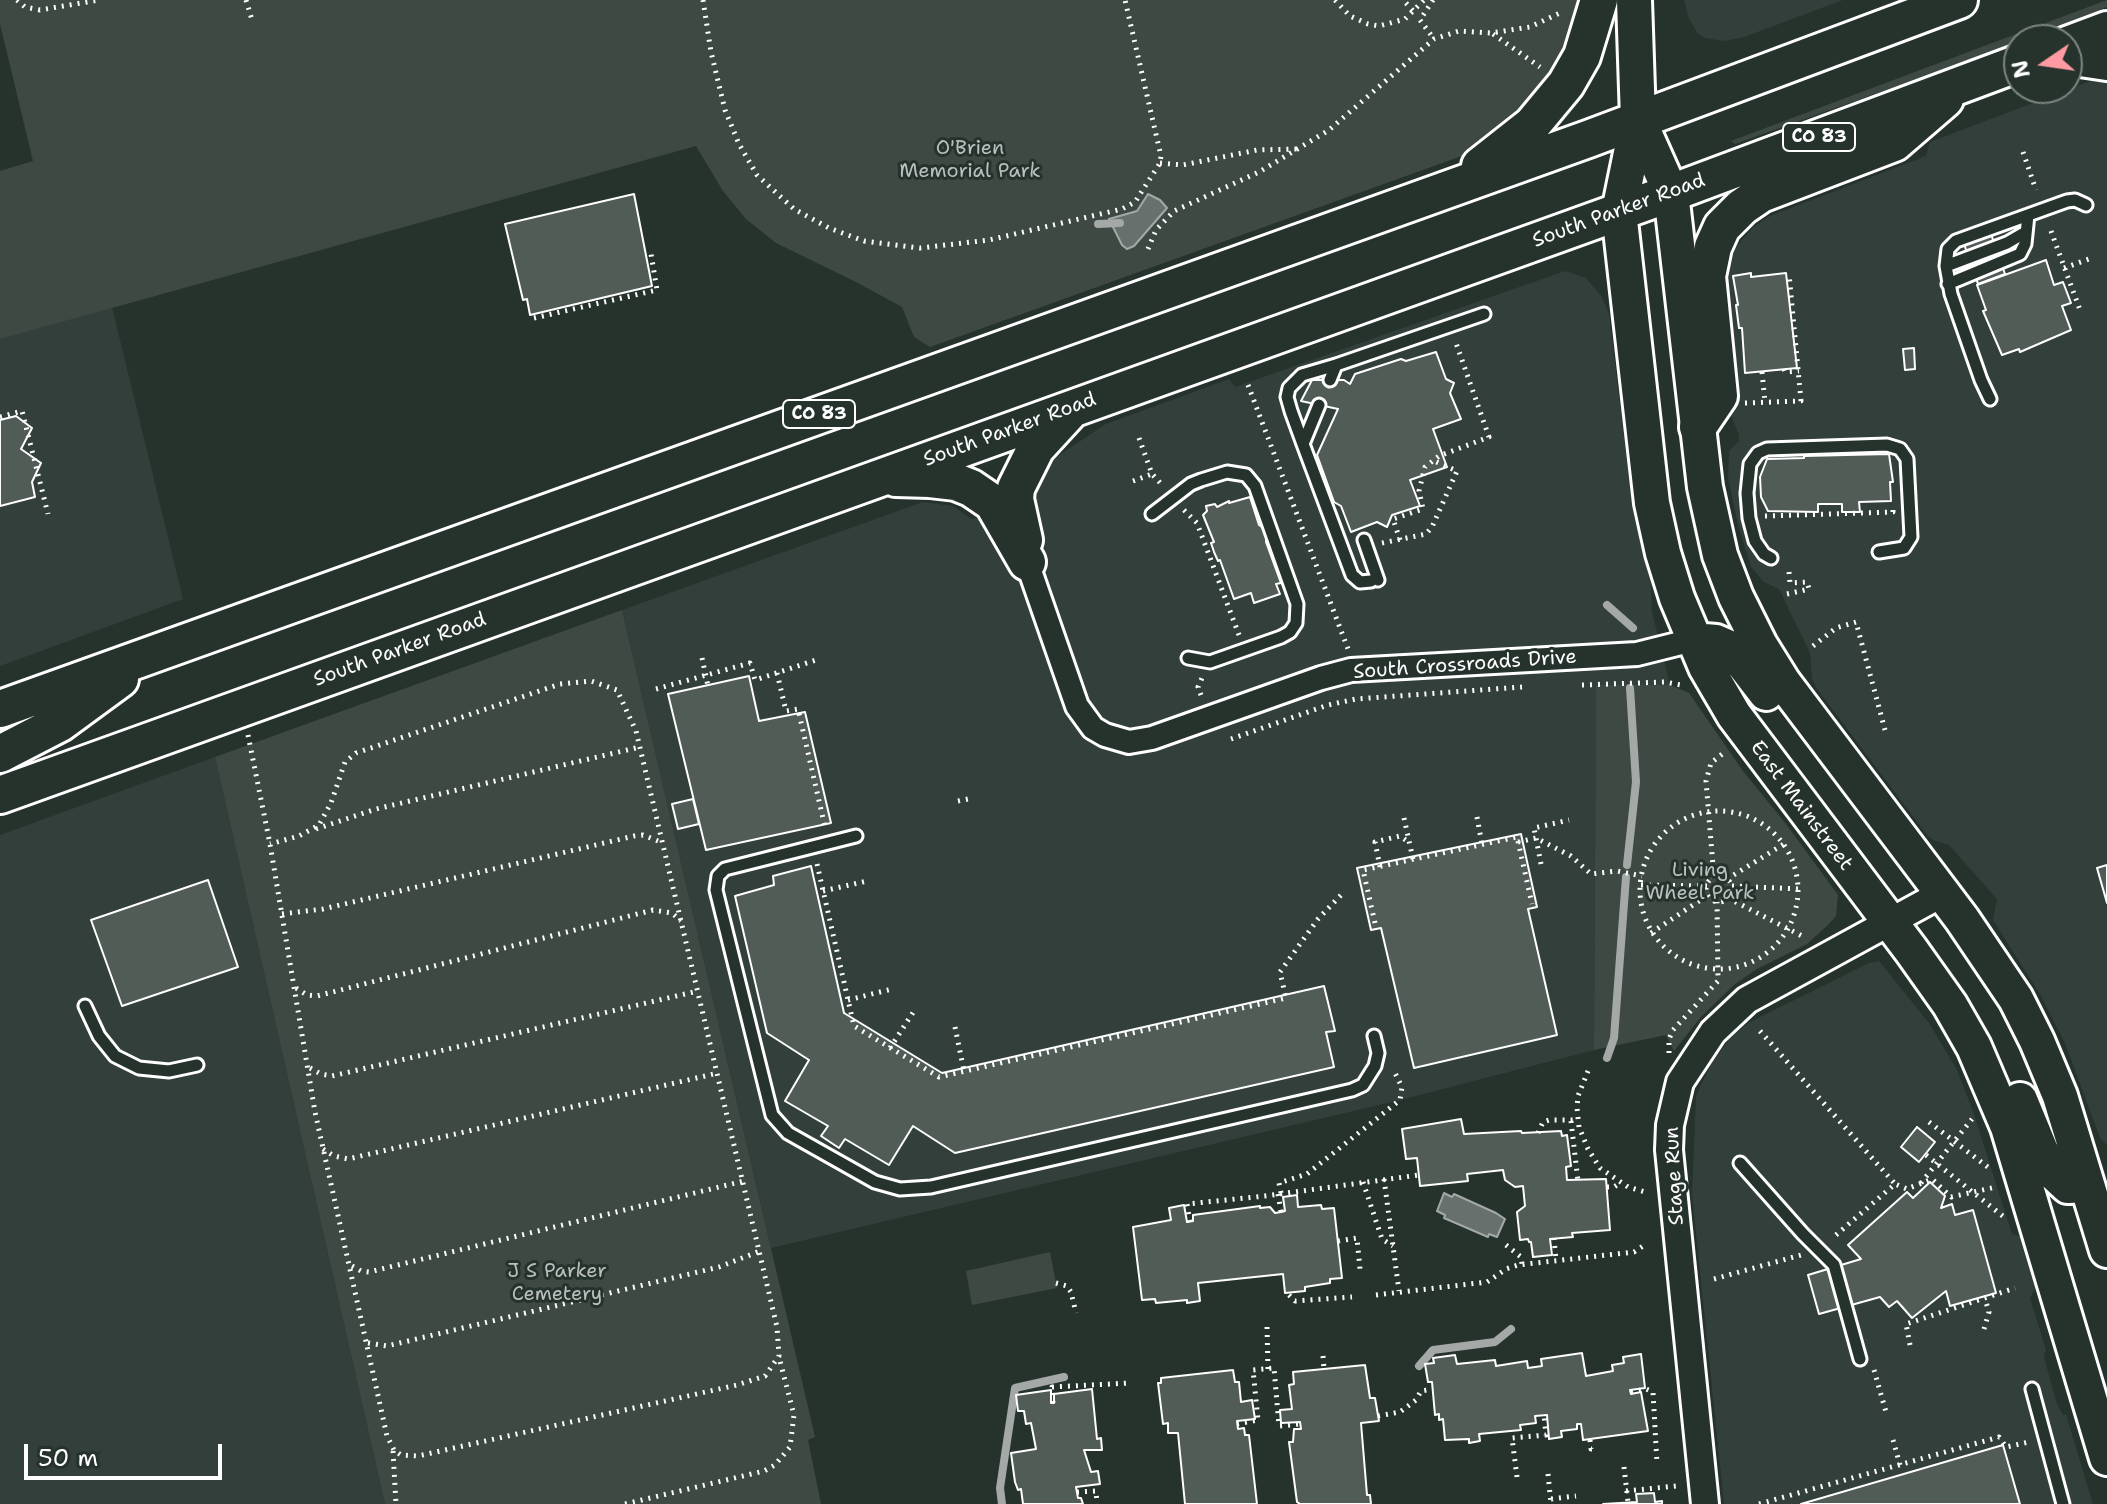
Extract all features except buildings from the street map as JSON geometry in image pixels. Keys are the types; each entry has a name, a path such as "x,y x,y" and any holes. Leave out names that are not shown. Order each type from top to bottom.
{"highway":[{"name":"CO 83","path":"0,709 1451,188 1959,0"},
{"path":"1451,188 1512,143 1555,99 1582,56 1584,3"},
{"path":"2083,39 2107,30"},
{"path":"2083,58 2107,62"},
{"name":"South Parker Road","path":"0,795 1619,212 2003,69"},
{"path":"1698,427 1719,396 1707,276 1710,256 1722,227 1761,194 1894,143 1962,84"},
{"path":"1027,562 1015,499 1016,488 1036,448 1073,408"},
{"path":"878,478 930,479 956,482 971,488 993,503 1027,562"},
{"path":"0,754 60,723 157,652"}],"main road":[{"name":"East Mainstreet","path":"1634,0 1638,119 1619,212 1652,503 1663,553 1693,640 1720,693 1742,727 1939,988 1974,1047 2008,1127 2107,1458"},
{"name":"East Mainstreet","path":"1638,119 1671,193 1710,513 1720,555 1736,597 1783,682 1943,893 2005,982 2037,1041 2060,1096 2107,1250"},
{"path":"1693,640 1716,642 1732,649 1824,772 1865,792"},
{"path":"1974,1047 1996,1053 2006,1063 2035,1138 2055,1174 2068,1186 2086,1185"}],"street":[{"name":"South Crossroads Drive","path":"1027,562 1077,706 1093,728 1129,742 1152,738 1351,670 1637,654 1693,640"},
{"name":"Stage Run","path":"1705,1504 1670,1169 1670,1125 1676,1094 1702,1045 1747,1000 1943,893"}],"lane":[{"path":"1990,399 1948,284 1948,249 1956,241 2071,200 2086,205"},
{"path":"1948,284 2014,258 2023,249 2028,215"},
{"path":"1946,266 2007,243 2026,232"},
{"path":"1369,542 1374,581 1360,582 1352,575 1303,444 1287,397 1289,388 1302,375 1484,314"},
{"path":"1330,380 1336,365"},
{"path":"1303,444 1319,405"},
{"path":"1771,558 1755,541 1747,493 1750,464 1758,453 1767,449 1887,445 1900,449 1907,459 1911,537 1904,548 1879,552"},
{"path":"1152,514 1191,484 1227,472 1246,475 1255,486 1297,604 1296,623 1290,632 1281,637 1210,662 1188,658"},
{"path":"856,836 725,869 718,876 716,890 772,1115 788,1133 875,1182 900,1189 931,1187 1352,1090 1363,1085 1375,1066 1378,1053 1374,1036"},
{"path":"85,1006 99,1036 115,1056 139,1068 169,1071 197,1065"},
{"path":"1740,1163 1834,1265 1860,1359"},
{"path":"2032,1389 2063,1504"}],"path":[{"path":"17,0 25,7 40,10 99,0"},
{"path":"246,0 253,23"},
{"path":"703,0 725,110 757,175 811,220 864,241 920,248 989,240 1130,207 1160,163 1159,145 1125,0"},
{"path":"1335,0 1350,16 1368,24 1389,25 1405,19 1424,0"},
{"path":"1433,0 1420,20 1434,39"},
{"path":"1406,3 1414,12"},
{"path":"1148,249 1156,230 1183,205 1259,172 1342,122 1434,39 1459,31 1491,33 1541,24 1584,3"},
{"path":"1491,33 1541,68"},
{"path":"1160,163 1183,165 1257,150 1298,149"},
{"path":"2023,152 2036,190"},
{"path":"2051,231 2080,310"},
{"path":"534,318 657,290 651,254"},
{"path":"2064,268 2089,259"},
{"path":"1736,404 1801,401 1789,274"},
{"path":"1400,540 1393,519 1423,509 1420,484 1425,467 1432,460 1489,437 1454,336"},
{"path":"1784,369 1785,372 1799,371"},
{"path":"1762,372 1765,402"},
{"path":"1248,385 1348,650"},
{"path":"0,417 22,411 48,514"},
{"path":"1139,438 1152,474 1169,493"},
{"path":"1369,542 1426,534 1432,527 1457,471 1432,460"},
{"path":"1133,481 1152,474"},
{"path":"1179,504 1197,523 1211,553 1236,630 1244,643"},
{"path":"1756,517 1893,512"},
{"path":"1787,594 1809,589 1807,582 1790,583 1789,572"},
{"path":"1813,646 1836,628 1856,622 1885,730"},
{"path":"702,658 708,686"},
{"path":"656,689 750,663 755,680 816,660"},
{"path":"777,673 786,711 798,709 825,827"},
{"path":"311,831 324,819 345,762 356,753 560,684 591,681 617,690 629,712 744,1181 794,1415 790,1447 775,1465 764,1471 625,1504"},
{"path":"1582,685 1674,682 1682,685"},
{"path":"1231,739 1320,708 1356,699 1527,687"},
{"path":"241,707 270,844 323,1149 387,1436 394,1450 401,1455 418,1456 754,1381 765,1376 779,1356"},
{"path":"270,844 376,809 640,747"},
{"path":"1666,1057 1673,1030 1715,986 1720,970 1717,902 1708,895 1707,886 1714,878 1708,770 1718,756 1731,749"},
{"path":"958,801 968,799"},
{"path":"1708,810 1749,816 1763,824 1784,845 1796,866 1800,889 1795,910 1770,949 1754,960 1720,970 1691,964 1678,958 1651,933 1641,907 1642,876 1649,855 1664,833 1680,820 1708,810"},
{"path":"1477,817 1482,844"},
{"path":"1404,818 1413,859"},
{"path":"1541,864 1534,828 1569,820"},
{"path":"282,914 323,909 634,836 643,835 663,844"},
{"path":"1380,867 1375,842 1400,836 1410,843"},
{"path":"1375,923 1363,870 1517,837 1532,904"},
{"path":"1518,842 1536,838 1571,856 1591,874 1617,871 1642,876"},
{"path":"1714,878 1727,879 1791,840"},
{"path":"817,862 854,1026 939,1077 1286,998 1280,972 1318,919 1341,895"},
{"path":"1727,879 1732,886"},
{"path":"823,891 867,881"},
{"path":"1641,885 1707,886"},
{"path":"1732,886 1800,889"},
{"path":"1728,898 1732,886"},
{"path":"1651,933 1708,895"},
{"path":"1717,902 1728,898 1809,940"},
{"path":"296,988 307,995 317,996 653,910 672,913 682,921"},
{"path":"848,1000 892,989"},
{"path":"309,1067 332,1076 698,991"},
{"path":"890,1048 914,1011"},
{"path":"955,1027 964,1071"},
{"path":"1760,1031 1895,1184 1907,1189 1932,1179 1947,1197 2002,1185"},
{"path":"1281,1212 1279,1183 1302,1177 1400,1100 1402,1087 1395,1073 1375,1066"},
{"path":"1578,1181 1574,1120 1578,1096 1588,1071"},
{"path":"323,1149 334,1156 348,1159 718,1073"},
{"path":"1920,1184 1978,1112"},
{"path":"1538,1133 1543,1122 1574,1120"},
{"path":"1574,1120 1594,1160 1620,1182 1645,1192"},
{"path":"1929,1122 1999,1176"},
{"path":"1926,1155 2014,1225"},
{"path":"1190,1222 1187,1204 1419,1175"},
{"path":"1384,1179 1399,1291"},
{"path":"351,1265 369,1272 744,1181"},
{"path":"1363,1182 1382,1239 1393,1246"},
{"path":"1607,1187 1614,1187 1620,1182"},
{"path":"1836,1235 1895,1184"},
{"path":"1338,1241 1357,1238 1360,1269"},
{"path":"1554,1238 1556,1260"},
{"path":"1376,1295 1487,1282 1506,1269 1522,1264 1634,1252 1646,1244"},
{"path":"1506,1245 1521,1257 1522,1264"},
{"path":"368,1343 387,1346 719,1267 760,1251"},
{"path":"1714,1279 1802,1255"},
{"path":"1056,1283 1067,1286 1071,1292 1076,1313"},
{"path":"1910,1345 1906,1324 2015,1288"},
{"path":"1289,1295 1295,1301 1352,1297"},
{"path":"1984,1329 1989,1312 1985,1299"},
{"path":"1267,1327 1268,1369"},
{"path":"1323,1356 1324,1369"},
{"path":"1237,1424 1258,1420 1253,1370 1274,1368 1279,1426 1300,1424"},
{"path":"1874,1370 1886,1412"},
{"path":"1053,1403 1052,1387 1130,1383"},
{"path":"1378,1416 1400,1412 1416,1400 1421,1391 1433,1389"},
{"path":"1631,1392 1646,1389 1653,1392 1657,1464"},
{"path":"1517,1477 1512,1438 1515,1434 1546,1435 1544,1415"},
{"path":"1759,1504 1999,1437 2006,1447 2034,1440"},
{"path":"1590,1440 1591,1449 1596,1449"},
{"path":"1893,1440 1900,1465"},
{"path":"394,1450 396,1504"},
{"path":"1624,1467 1628,1502"},
{"path":"1548,1474 1551,1502 1576,1496"},
{"path":"1626,1491 1676,1486"},
{"path":"1077,1492 1096,1491 1097,1504"}],"shaded area":[{"path":"1684,0 1843,0 1744,37 1724,41 1705,38 1697,33"},
{"path":"2107,75 2107,1145 2100,1138 2065,1043 2041,996 1993,920 1997,899 1949,845 1927,835 1817,689 1812,679 1810,653 1779,589 1764,582 1751,567 1728,478 1729,451 1739,441 1739,435 1728,408 1715,282 1728,281 1729,265 1737,246 1753,227 1770,216 1926,156 1930,142 2030,104 2083,104 2083,84"},
{"path":"1148,194 1167,208 1134,246 1127,249 1109,219 1137,211"},
{"path":"1565,271 1586,278 1602,297 1609,314 1633,510 1651,583 1652,612 1670,685 1596,686 1594,1050 1400,1100 771,1248 622,610 923,502 953,506 971,519 1028,507 1030,488 1047,463 1106,424 1229,379 1235,387"},
{"path":"112,307 183,599 0,666 0,339"},
{"path":"215,757 385,1504 0,1504 0,835"},
{"path":"1879,961 1929,1023 1956,1068 1973,1111 2012,1234 2022,1237 2037,1285 2030,1298 2046,1350 2046,1365 2057,1404 2063,1415 2066,1414 2093,1504 1724,1504 1692,1194 1696,1096 1711,1064 1729,1040 1748,1023 1869,963"},
{"path":"1444,1193 1452,1197 1454,1194 1505,1219 1497,1237 1489,1234 1488,1237 1444,1218 1445,1215 1437,1211"}],"green space":[{"name":"O'Brien Memorial Park","path":"0,0 1581,0 1577,22 1551,88 1484,148 930,347 914,337 902,307 776,243 746,219 723,191 696,146 0,339 0,171 33,161 0,24"},
{"path":"2107,0 2107,7 2062,24 2043,24"},
{"path":"2003,39 2003,46 1925,76 1735,144 1731,141"},
{"name":"J S Parker Cemetery","path":"622,610 815,1437 808,1440 821,1504 385,1504 215,757"},
{"name":"Living Wheel Park","path":"1596,685 1670,685 1689,693 1743,771 1838,895 1836,916 1828,925 1807,944 1757,969 1735,984 1701,1017 1674,1051 1666,1035 1594,1050"},
{"path":"1050,1252 1057,1288 972,1305 966,1271"}],"waterway":[{"path":"1098,224 1120,223"},
{"path":"1607,605 1633,628"},
{"path":"1627,865 1636,782 1630,688"},
{"path":"1607,1058 1614,1038 1626,877"},
{"path":"1419,1366 1433,1350 1495,1342 1511,1329"},
{"path":"1002,1504 1000,1488 1015,1388 1064,1377"}]}
